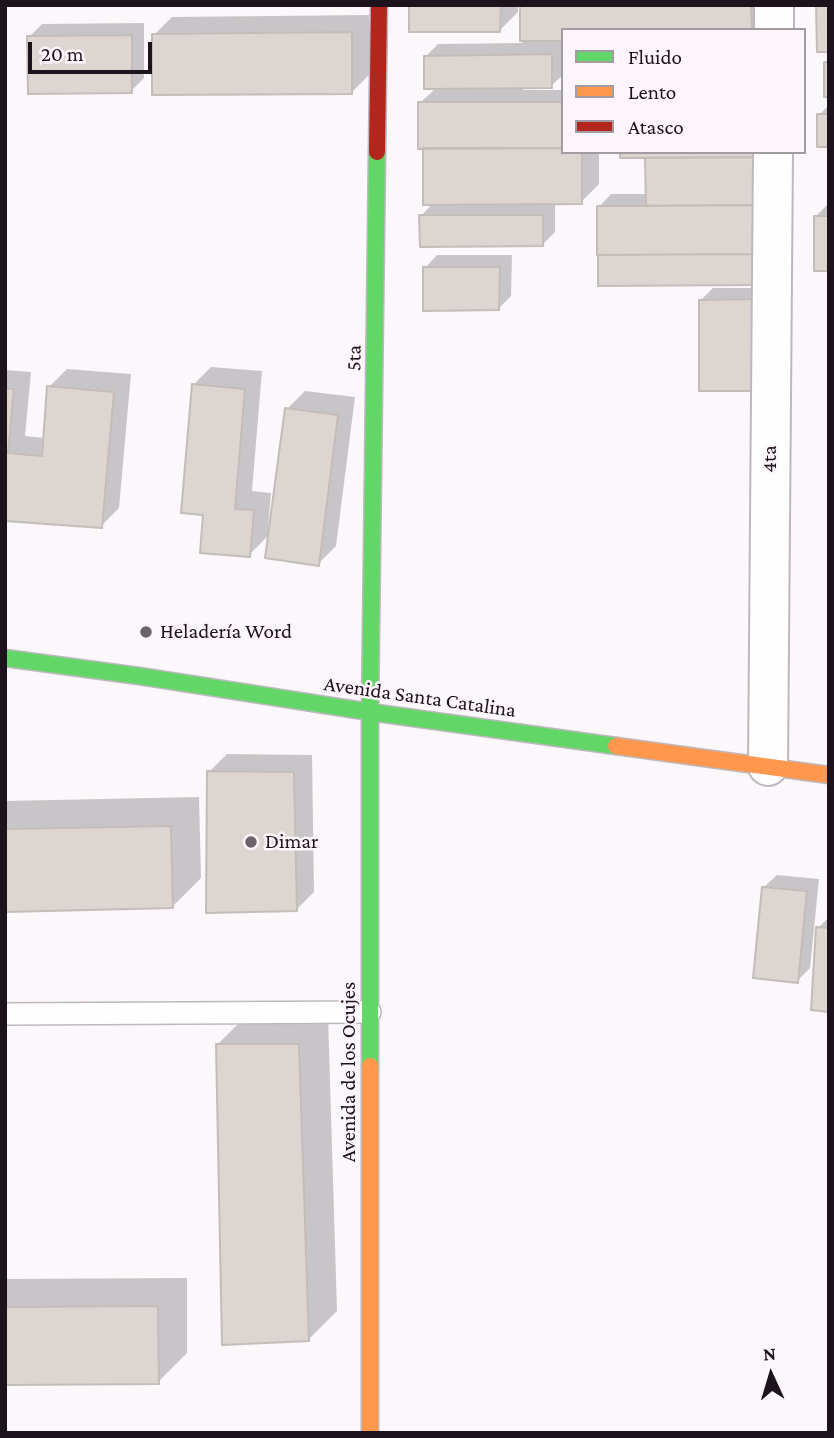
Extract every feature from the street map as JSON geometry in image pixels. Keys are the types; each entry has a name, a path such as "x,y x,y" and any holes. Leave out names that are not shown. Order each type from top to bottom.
{"street":[{"name":"5ta","path":"370,712 379,5"},
{"path":"774,5 774,28"},
{"name":"4ta","path":"768,766 773,154"},
{"name":"Avenida Santa Catalina","path":"5,658 370,712 829,775"},
{"name":"Avenida de los Ocujes","path":"370,712 370,1433"}],"lane":[{"path":"5,1014 370,1012"}],"building":[{"path":"409,5 501,5 500,32 409,32"},
{"path":"520,5 751,5 752,28 561,28 561,41 520,41"},
{"path":"816,5 829,5 829,52 817,52"},
{"path":"352,32 352,94 152,95 152,34"},
{"path":"132,35 132,93 28,94 27,36"},
{"path":"552,54 552,88 424,89 424,56"},
{"path":"824,62 829,62 829,97 824,97"},
{"path":"418,102 561,102 561,148 418,149"},
{"path":"817,114 829,114 829,147 817,147"},
{"path":"423,148 561,148 561,154 582,154 582,204 423,205"},
{"path":"620,154 753,154 753,157 620,158"},
{"path":"753,157 753,205 646,206 645,158"},
{"path":"753,205 753,254 597,255 597,206"},
{"path":"419,215 543,215 543,246 420,247"},
{"path":"814,216 829,216 829,271 814,271"},
{"path":"753,254 753,285 598,286 598,255"},
{"path":"423,267 500,267 499,310 423,311"},
{"path":"753,299 753,391 699,391 699,300"},
{"path":"192,384 245,389 235,509 254,510 250,557 200,553 203,515 181,513"},
{"path":"47,386 114,392 102,528 5,521 5,388 14,389 8,453 42,456"},
{"path":"285,408 338,415 319,566 265,558"},
{"name":"Dimar","path":"207,771 294,772 297,911 206,913"},
{"path":"171,826 173,908 5,912 5,829"},
{"path":"762,887 807,891 798,983 753,978"},
{"path":"816,927 829,928 829,1012 811,1010"},
{"path":"216,1044 299,1044 309,1341 222,1345"},
{"path":"158,1306 159,1384 5,1385 5,1307"}],"traffic: fast":[{"path":"370,1066 370,712 377,152"},
{"path":"5,658 616,746"}],"traffic: slow":[{"path":"616,746 829,775"},
{"path":"370,1066 370,1433"}],"traffic: jam":[{"path":"377,152 379,5"}],"place":[{"name":"Heladería Word","path":"146,632"},
{"name":"Dimar","path":"251,842"}]}
